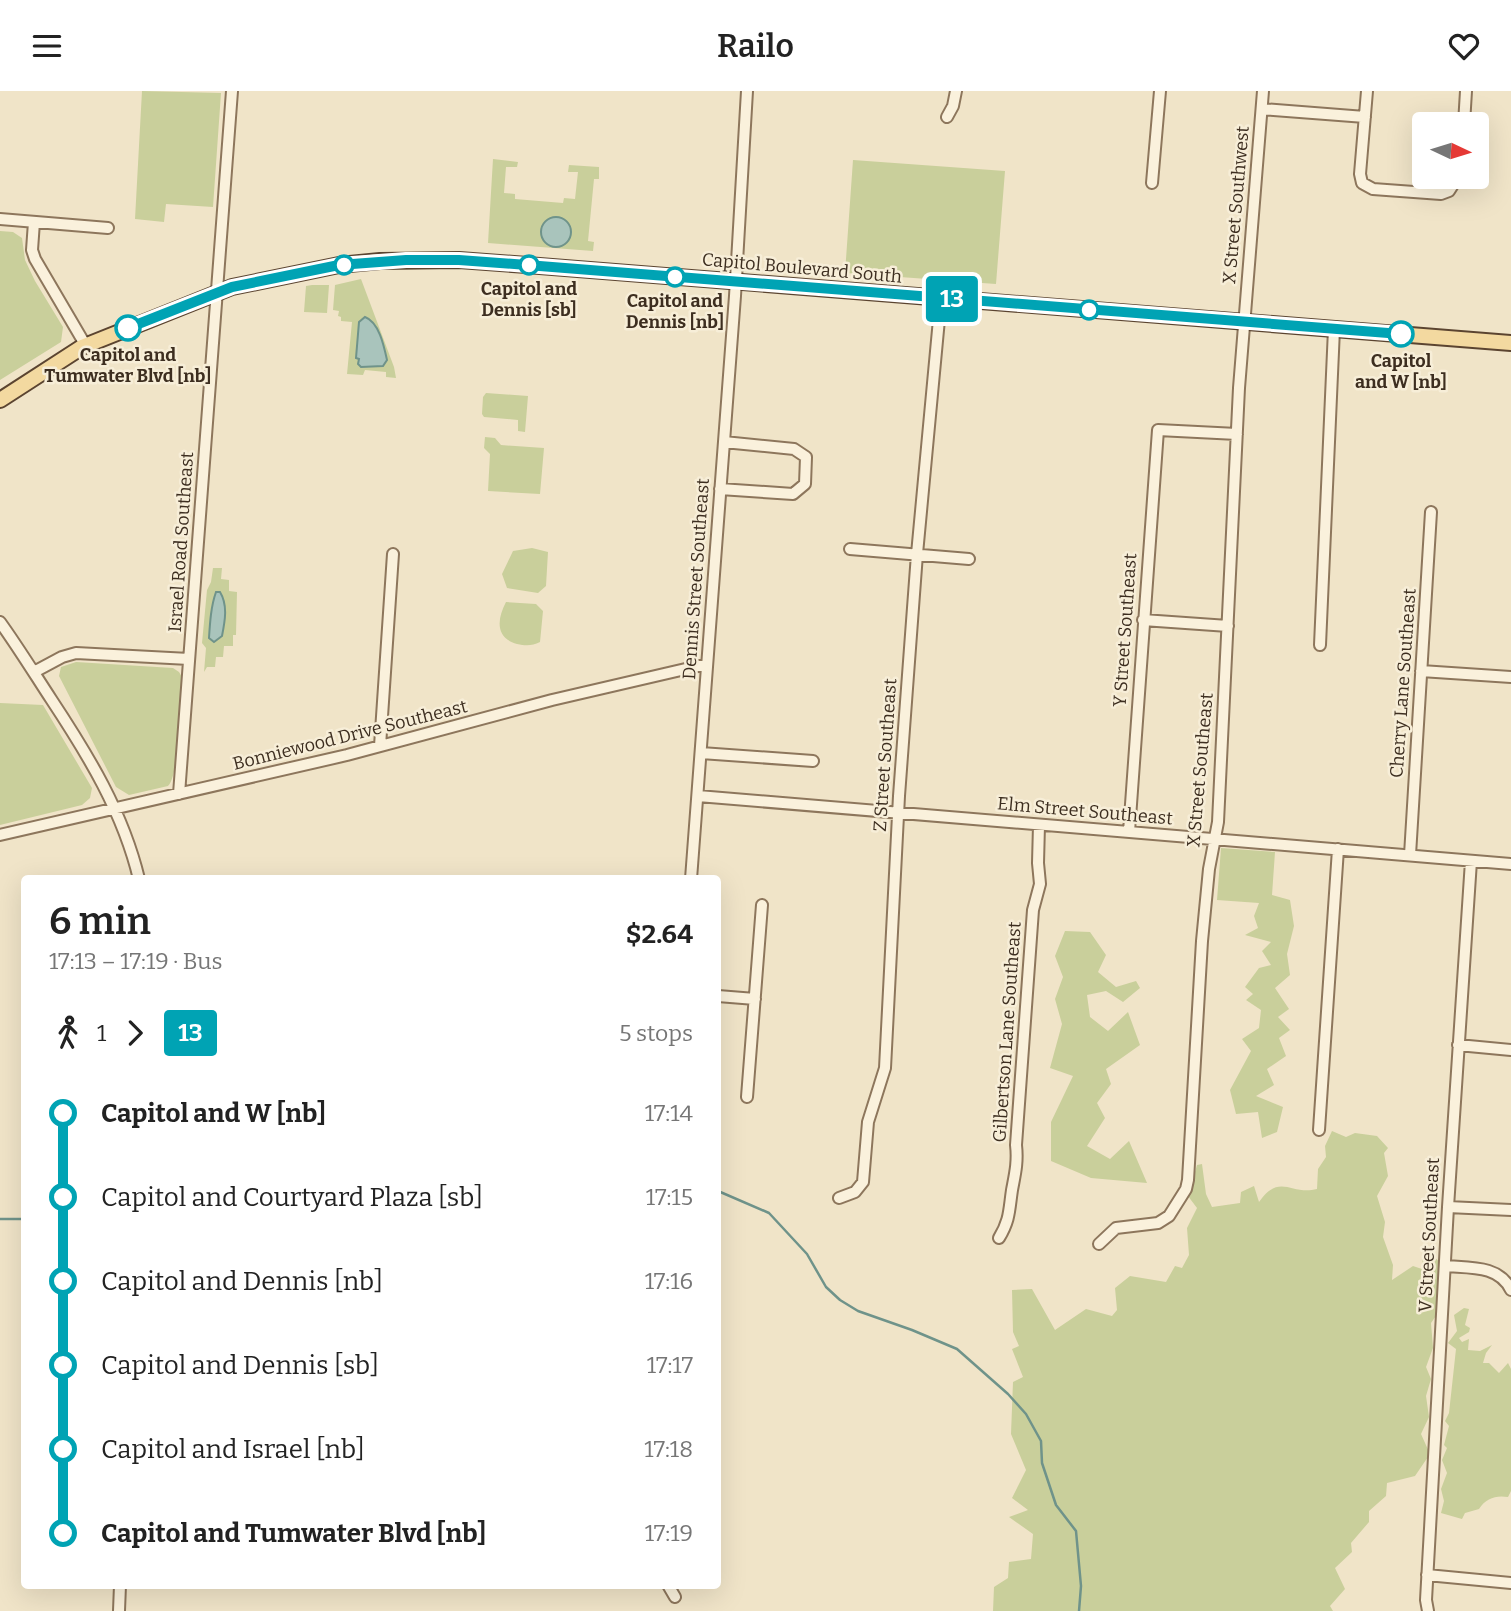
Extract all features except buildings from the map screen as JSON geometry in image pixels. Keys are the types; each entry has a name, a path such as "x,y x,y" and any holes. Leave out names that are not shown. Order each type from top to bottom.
{"main road":[{"name":"Capitol Boulevard South","path":"0,400 86,346 232,287 339,265 406,260 504,263 1511,343"}],"street":[{"name":"Israel Road Southeast","path":"179,794 232,91"},
{"name":"Dennis Street Southeast","path":"691,875 736,282 747,91"},
{"path":"947,117 956,91"},
{"path":"1152,183 1160,91"},
{"name":"X Street Southwest","path":"1244,322 1263,91"},
{"path":"1367,91 1360,174 1362,183 1373,189 1441,194 1450,189"},
{"path":"1465,112 1466,91"},
{"path":"1262,109 1365,117"},
{"path":"0,219 108,228"},
{"path":"34,222 32,250 35,259 86,346"},
{"name":"Z Street Southeast","path":"839,1198 855,1192 863,1182 868,1122 885,1068 898,813 917,554 941,299"},
{"name":"X Street Southeast","path":"1099,1244 1116,1228 1158,1223 1169,1216 1186,1189 1188,1180 1202,941 1209,869 1217,825 1244,322"},
{"path":"1320,645 1334,329"},
{"name":"Y Street Southeast","path":"1129,832 1158,430 1237,434"},
{"path":"720,489 793,494 805,484 807,475 806,457 794,449 724,442"},
{"name":"Cherry Lane Southeast","path":"1410,855 1431,512"},
{"path":"850,549 969,559"},
{"path":"380,746 393,554"},
{"path":"1143,620 1228,626"},
{"path":"0,622 81,745 116,808 138,875"},
{"path":"34,672 62,657 76,653 189,659"},
{"name":"Bonniewood Drive Southeast","path":"0,835 380,746 707,664"},
{"path":"1421,671 1511,677"},
{"path":"701,753 813,761"},
{"name":"Elm Street Southeast","path":"698,796 1511,864"},
{"name":"Gilbertson Lane Southeast","path":"999,1238 1009,1221 1017,1167 1016,1145 1033,910 1040,884 1040,825"},
{"path":"1319,1130 1338,849"},
{"name":"V Street Southeast","path":"1428,1611 1427,1575 1448,1207 1471,861"},
{"path":"747,1097 762,905"},
{"path":"721,996 755,999"},
{"path":"1458,1045 1511,1051"},
{"path":"1448,1207 1511,1210"},
{"path":"1446,1266 1488,1269 1503,1278 1511,1290"},
{"path":"1427,1575 1511,1583"},
{"path":"118,1611 120,1589"},
{"path":"670,1589 675,1597"}],"green space":[{"path":"142,91 221,93 213,207 166,204 164,222 135,219"},
{"path":"493,159 518,162 517,167 506,167 504,193 515,194 515,199 563,203 564,198 575,199 578,172 568,172 569,165 599,167 599,179 594,179 588,241 594,242 593,251 488,243"},
{"path":"853,160 1005,171 996,284 845,273"},
{"path":"0,231 13,232 22,238 25,260 63,327 61,342 0,380"},
{"path":"361,279 396,378 386,377 386,372 365,370 363,375 347,374 352,322 341,321 339,311 333,310 335,285"},
{"path":"329,285 327,313 304,312 306,286"},
{"path":"486,393 528,396 525,432 518,431 518,420 484,417 483,397"},
{"path":"485,437 495,438 501,445 544,448 540,494 488,491 490,454 484,448"},
{"path":"532,548 548,552 546,586 538,593 507,588 502,574 513,551"},
{"path":"213,568 222,568 221,579 229,580 229,591 237,592 236,635 233,635 233,646 224,646 223,657 216,657 215,667 207,667 204,672 206,648 202,643 207,590"},
{"path":"506,602 536,604 543,611 540,642 532,645 517,644 501,633 500,621"},
{"path":"76,662 173,668 179,672 182,677 179,735 175,767 168,786 129,795 116,787 59,676 61,667"},
{"path":"0,703 43,705 92,788 90,798 82,805 0,825"},
{"path":"1221,848 1275,852 1272,895 1290,900 1294,926 1287,954 1290,975 1275,988 1289,1009 1278,1017 1290,1030 1279,1038 1286,1056 1267,1069 1274,1085 1256,1096 1283,1107 1277,1132 1262,1138 1258,1112 1236,1114 1230,1090 1251,1051 1242,1039 1259,1028 1261,1010 1246,1000 1253,994 1245,987 1259,968 1271,965 1262,951 1271,942 1245,935 1258,928 1254,916 1259,903 1217,900"},
{"path":"1065,931 1090,932 1106,955 1098,972 1116,987 1136,981 1140,988 1123,1002 1106,991 1087,995 1090,1017 1108,1031 1128,1012 1140,1045 1106,1069 1111,1084 1097,1103 1105,1118 1087,1146 1110,1159 1129,1141 1147,1183 1091,1178 1051,1161 1051,1122 1073,1076 1050,1068 1062,1024 1055,999 1063,977 1055,956"},
{"path":"1332,1131 1346,1137 1355,1133 1377,1136 1388,1148 1384,1153 1388,1176 1377,1196 1385,1222 1383,1237 1393,1265 1392,1280 1413,1266 1422,1269 1423,1254 1430,1254 1444,1265 1440,1310 1431,1323 1433,1348 1426,1367 1431,1379 1426,1396 1429,1417 1421,1434 1430,1454 1415,1476 1387,1483 1386,1496 1369,1511 1369,1522 1351,1543 1352,1552 1335,1568 1345,1589 1330,1606 1333,1611 993,1611 994,1587 1008,1578 1009,1562 1031,1559 1033,1534 1009,1517 1028,1510 1012,1498 1026,1470 1011,1434 1013,1382 1023,1377 1012,1349 1019,1346 1013,1332 1012,1290 1032,1289 1055,1330 1086,1309 1112,1316 1117,1310 1115,1288 1130,1276 1166,1282 1175,1266 1182,1268 1189,1255 1187,1228 1197,1208 1188,1196 1197,1165 1202,1164 1206,1194 1212,1207 1240,1203 1241,1192 1254,1186 1259,1202 1273,1188 1317,1189 1318,1169 1326,1157 1325,1146"},
{"path":"1464,1308 1469,1309 1465,1325 1470,1328 1469,1332 1459,1338 1462,1342 1469,1339 1468,1350 1480,1351 1492,1345 1483,1363 1489,1363 1499,1373 1508,1363 1511,1369 1511,1491 1508,1497 1492,1498 1479,1509 1465,1513 1462,1519 1441,1513 1444,1501 1441,1489 1447,1473 1442,1460 1447,1448 1444,1445 1449,1426 1445,1421 1449,1413 1456,1349 1448,1343 1457,1331 1454,1315"}],"water":[{"path":"556,217 567,221 571,232 567,243 556,247 545,243 541,232 545,221"},
{"path":"365,317 374,324 380,335 387,360 383,366 361,367 358,364 359,359 356,358 359,322"},
{"path":"216,592 220,592 223,597 225,613 222,636 214,642 209,638"}],"waterway":[{"path":"721,1192 769,1213 807,1254 826,1287 840,1300 858,1311 957,1349 1008,1394 1026,1414 1041,1441 1042,1463 1056,1505 1076,1531 1081,1586 1079,1611"},
{"path":"0,1219 21,1219"}],"bus line":[{"name":"13","path":"128,328 232,287 339,265 380,261 459,260 1401,334"}],"place":[{"name":"Capitol and Dennis [sb]","path":"529,265"},
{"name":"Capitol and Dennis [nb]","path":"675,277"},
{"name":"Capitol and Tumwater Blvd [nb]","path":"128,328"},
{"name":"Capitol and W [nb]","path":"1401,334"}]}
